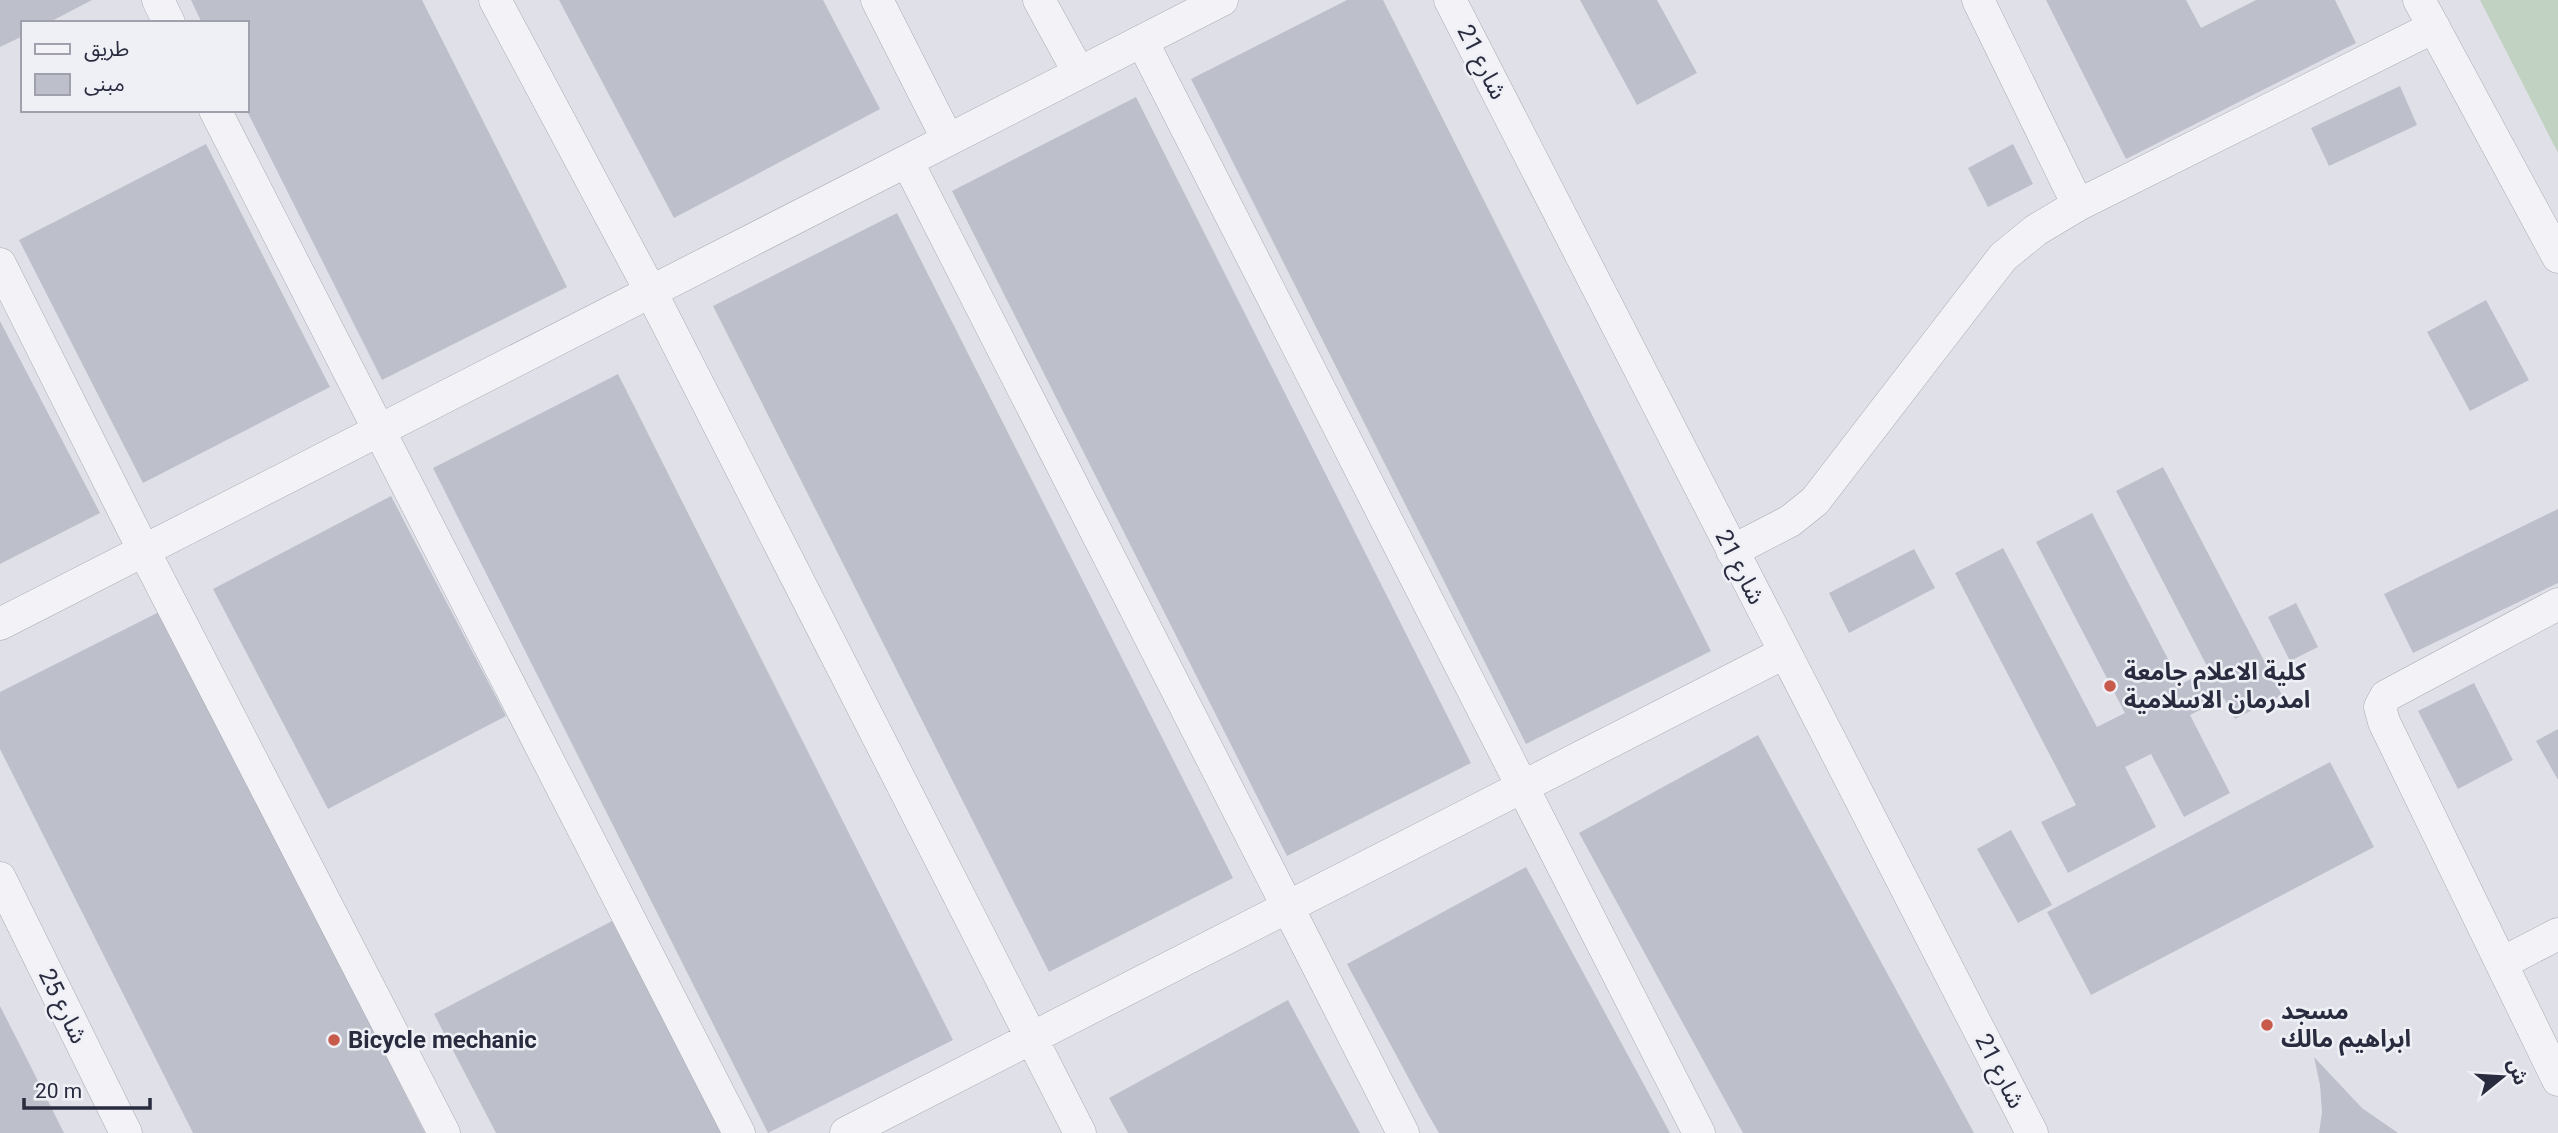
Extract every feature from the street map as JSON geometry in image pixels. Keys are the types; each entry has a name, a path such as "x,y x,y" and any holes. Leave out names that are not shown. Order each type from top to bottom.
{"street":[{"path":"158,0 168,21"},
{"path":"495,0 651,292 1080,1133"},
{"path":"877,0 948,140"},
{"path":"1039,0 1079,74"},
{"path":"0,624 1222,0"},
{"name":"شارع 21","path":"1450,0 2032,1133"},
{"path":"1978,0 2078,205"},
{"path":"2419,0 2558,257"},
{"path":"1732,551 1790,521 1815,501 2003,257 2036,230 2078,205 2434,27"},
{"path":"1142,41 1699,1133"},
{"path":"216,112 739,1133"},
{"path":"907,161 1403,1133"},
{"path":"0,264 144,551 444,1133"},
{"path":"2558,604 2386,696 2380,707 2384,722 2558,1080"},
{"path":"846,1133 1784,653"},
{"name":"شارع 25","path":"0,878 126,1133"},
{"path":"2502,963 2558,934"}],"green space":[{"path":"2480,0 2558,0 2558,153"}],"building":[{"path":"0,0 92,0 52,21 21,21 21,37 0,47"},
{"path":"191,0 422,0 567,287 382,380 248,112 248,21 201,21"},
{"path":"559,0 823,0 880,109 674,218"},
{"path":"1347,0 1383,0 1711,651 1526,744 1191,79"},
{"path":"1580,0 1657,0 1697,73 1637,105"},
{"path":"2046,0 2186,0 2201,28 2256,0 2335,0 2356,43 2126,159"},
{"path":"2400,86 2417,125 2329,166 2311,128"},
{"path":"1136,97 1471,763 1287,856 952,191"},
{"path":"206,144 330,387 143,483 19,240"},
{"path":"2013,144 2033,184 1988,207 1968,168"},
{"path":"897,213 1233,878 1049,972 713,306"},
{"path":"2486,300 2529,380 2470,411 2427,332"},
{"path":"0,321 100,513 0,564"},
{"path":"618,374 953,1040 768,1133 433,468"},
{"path":"2163,467 2282,695 2235,719 2224,698 2190,715 2230,793 2184,817 2151,754 2125,767 2156,827 2068,873 2041,822 2076,805 1955,573 2003,548 2097,727 2125,713 2036,542 2092,513 2181,684 2209,670 2116,491"},
{"path":"391,496 506,716 328,809 213,589"},
{"path":"2558,509 2558,583 2413,653 2384,594"},
{"path":"1914,549 1935,588 1849,633 1829,593"},
{"path":"2296,603 2318,647 2290,661 2268,617"},
{"path":"161,611 425,1133 193,1133 0,749 0,692"},
{"path":"2474,683 2513,760 2458,789 2418,711"},
{"path":"2558,729 2558,780 2536,741"},
{"path":"1758,735 1974,1133 1743,1133 1579,833"},
{"path":"2330,762 2374,847 2091,995 2047,912"},
{"path":"2011,830 2052,905 2018,923 1977,849"},
{"path":"1526,867 1670,1133 1439,1133 1429,1116 1347,964"},
{"path":"612,921 722,1133 496,1133 434,1014"},
{"path":"1288,1000 1360,1133 1128,1133 1109,1098"},
{"path":"0,1006 26,1057 64,1133 0,1133"},
{"path":"2314,1057 2362,1108 2398,1133 2319,1133 2322,1112"}],"place":[{"name":"كلية الاعلام جامعة امدرمان الاسلامية","path":"2110,686"},
{"name":"مسجد ابراهيم مالك","path":"2267,1025"},
{"name":"Bicycle mechanic","path":"334,1040"}]}
